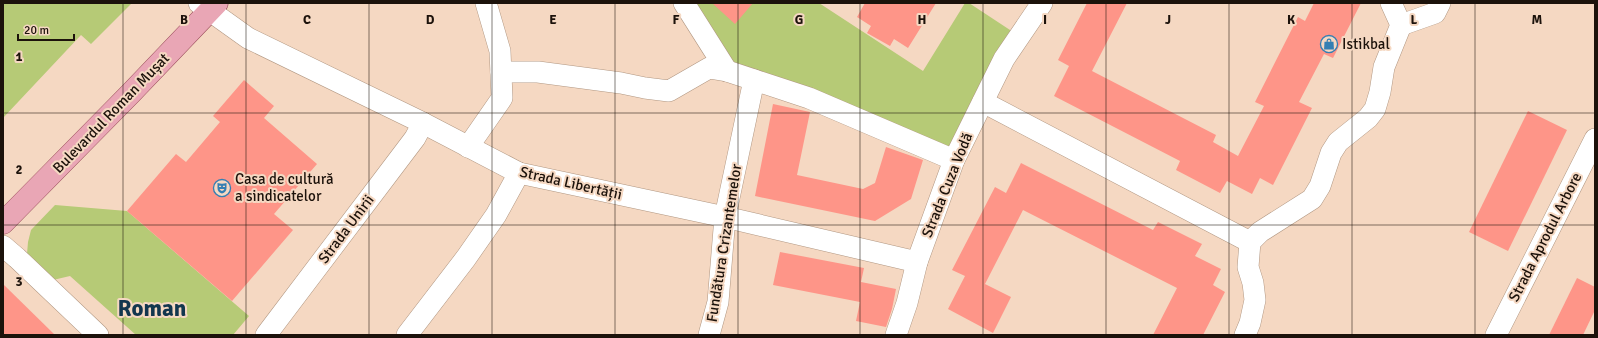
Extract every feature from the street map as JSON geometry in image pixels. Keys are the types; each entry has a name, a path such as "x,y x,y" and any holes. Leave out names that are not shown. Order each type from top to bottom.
{"main road":[{"name":"Bulevardul Roman Mușat","path":"3,223 209,6"}],"street":[{"path":"468,147 502,98 500,51 486,3"},
{"path":"684,3 727,71"},
{"name":"Strada Cuza Vodă","path":"896,335 907,303 917,262 954,160 1004,59 1042,3"},
{"path":"1245,335 1250,322 1255,300 1253,283 1248,268 1250,242 1260,232 1312,200 1320,186 1331,153 1338,142 1368,118 1375,109 1384,67 1401,25 1391,3"},
{"path":"1401,25 1435,13 1440,3"},
{"name":"Strada Libertății","path":"209,6 248,38 423,123 519,173 725,217 917,262"},
{"path":"501,72 538,72 621,83 645,88 669,90 709,68 727,71 809,98 954,160"},
{"name":"Fundătura Crizantemelor","path":"709,335 718,302 725,217 754,80"},
{"path":"983,102 1250,242"},
{"name":"Strada Unirii","path":"266,335 415,138 423,123"},
{"name":"Strada Aprodul Arbore","path":"1496,335 1595,139"},
{"path":"407,335 466,258 496,215 519,173"},
{"path":"3,246 98,335"}],"green space":[{"path":"3,3 132,3 91,44 81,35 3,118"},
{"path":"685,3 819,3 923,71 965,3 969,3 1019,36 954,160 727,71"},
{"path":"55,205 127,211 249,316 233,335 136,335 70,276 53,280 27,254 31,230"}],"building":[{"path":"712,3 753,3 735,24"},
{"path":"865,3 936,3 908,48 894,39 890,46 867,33 871,26 857,17"},
{"path":"1087,3 1127,3 1092,71 1216,135 1213,142 1238,156 1264,106 1255,102 1298,17 1305,21 1314,3 1361,3 1333,58 1324,54 1299,102 1312,108 1273,185 1260,178 1252,194 1227,181 1220,193 1176,170 1180,161 1054,96 1069,66 1058,60"},
{"name":"Casa de cultură a sindicatelor","path":"244,80 274,106 264,118 317,164 274,214 293,230 232,301 127,211 176,154 186,162 220,122 213,116"},
{"path":"773,104 810,112 797,175 863,189 875,183 886,147 923,160 911,199 875,221 755,196"},
{"path":"1528,111 1567,130 1508,251 1469,232"},
{"path":"1021,163 1153,230 1158,222 1202,244 1195,256 1221,269 1213,285 1225,292 1203,335 1153,335 1177,288 1023,210 985,284 1011,297 993,333 948,309 965,276 952,270 995,187 1006,193"},
{"path":"780,252 864,268 861,282 896,289 892,309 886,327 856,321 860,302 773,285"},
{"path":"1577,278 1595,287 1595,310 1583,335 1549,335"},
{"path":"3,284 55,335 3,335"}],"place":[{"name":"Istikbal","path":"1329,44"},
{"name":"Casa de cultură a sindicatelor","path":"222,188"}],"district":[{"name":"Roman","path":"152,308"}]}
